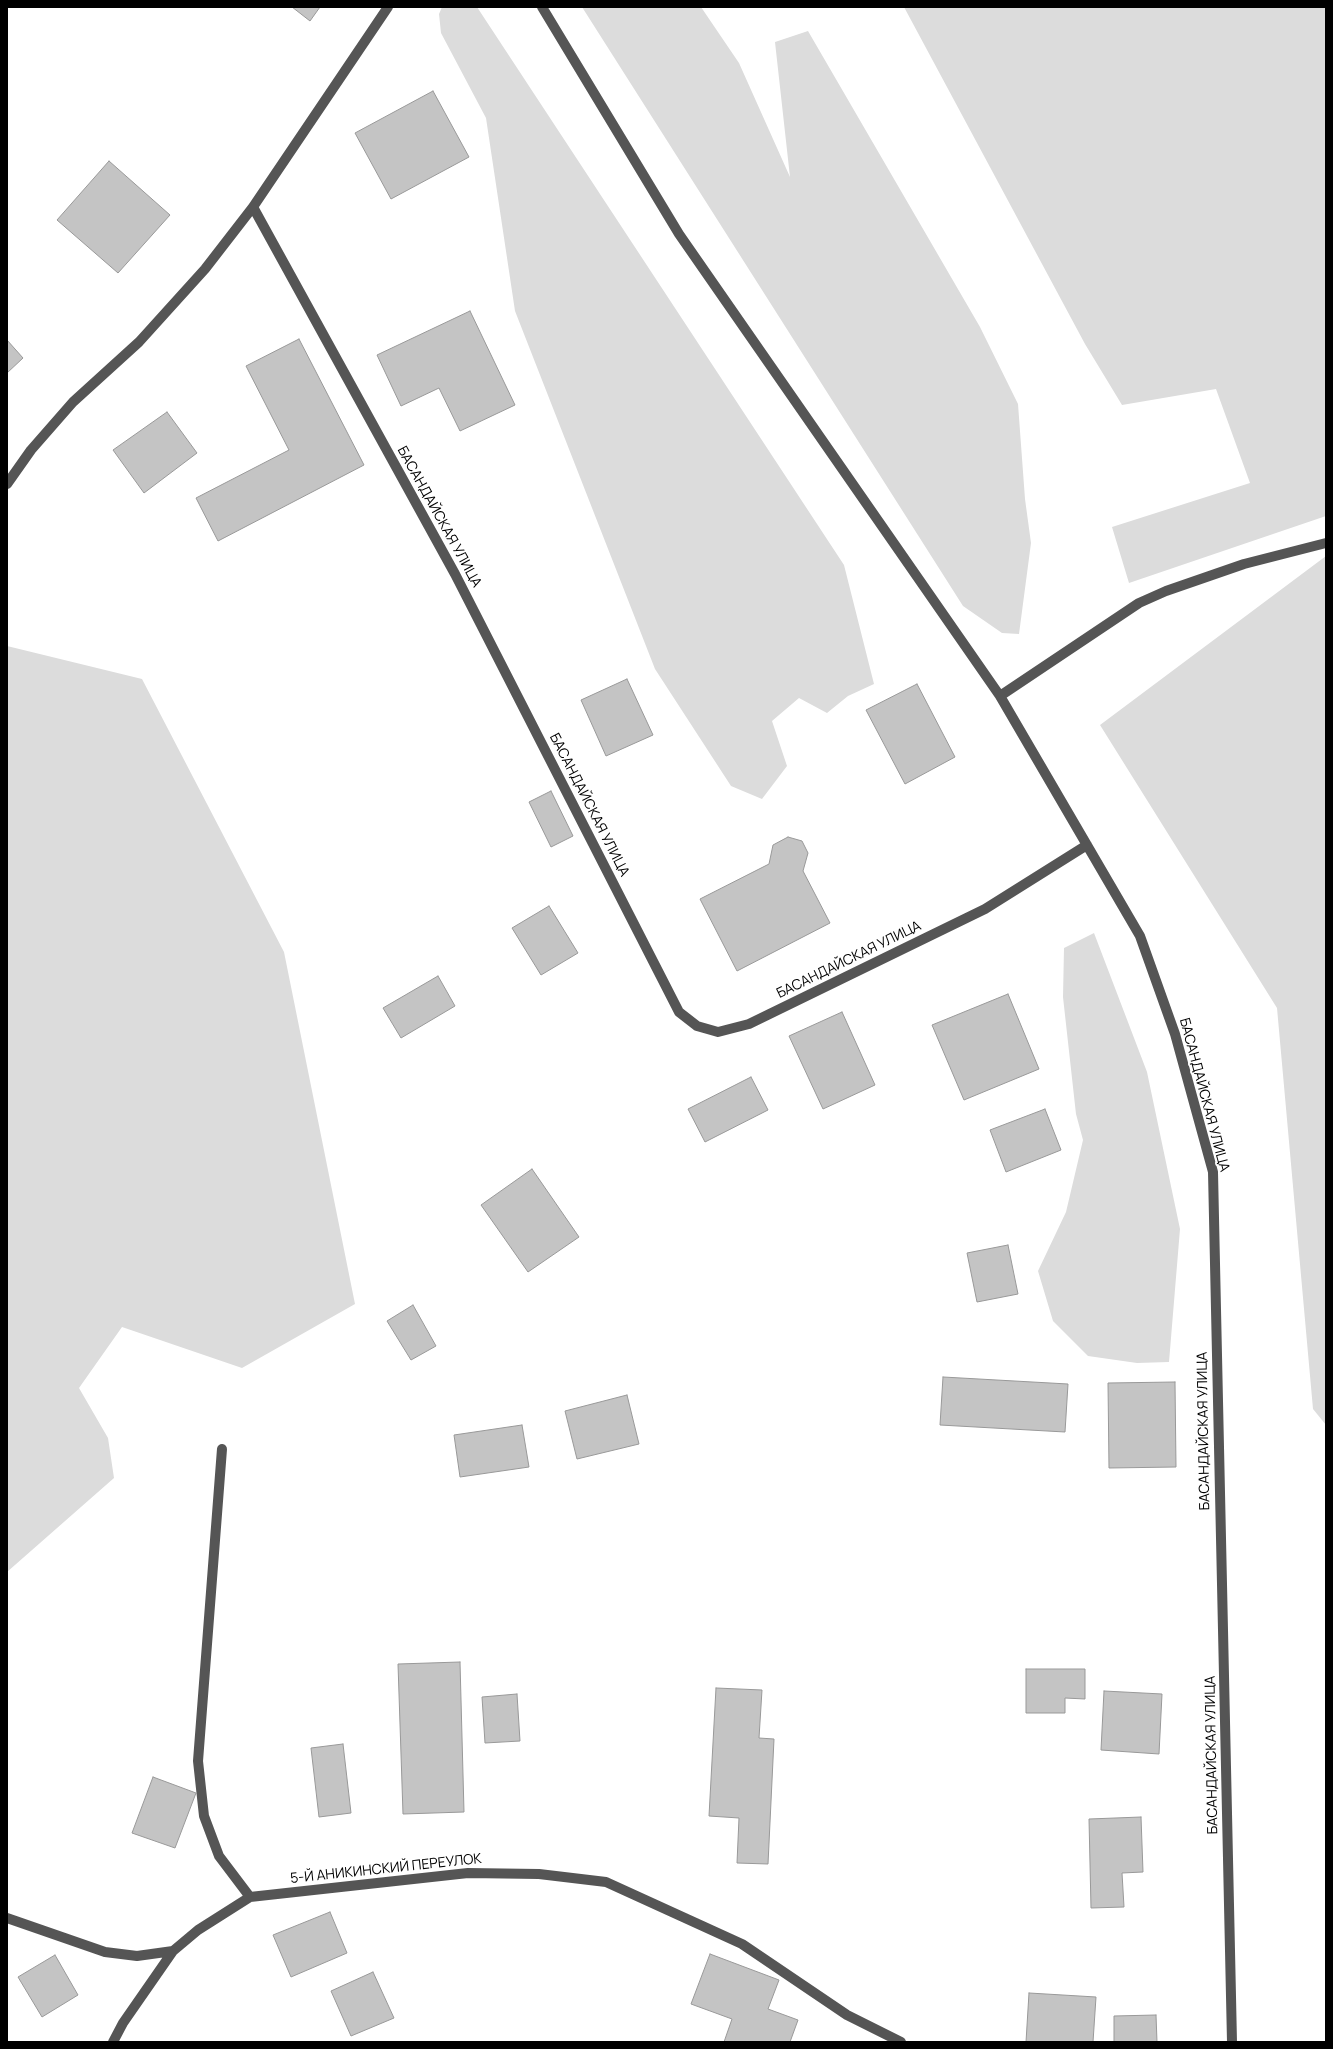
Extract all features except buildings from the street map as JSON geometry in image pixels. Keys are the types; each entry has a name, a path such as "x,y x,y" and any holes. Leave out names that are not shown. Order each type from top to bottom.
{"street":[{"path":"7,484 31,450 73,402 139,342 205,269 253,207 388,7"},
{"name":"БАСАНДАЙСКАЯ УЛИЦА","path":"542,7 679,234 1000,696 1140,936 1175,1034 1212,1172 1232,2042"},
{"name":"БАСАНДАЙСКАЯ УЛИЦА","path":"253,207 455,574 679,1012 697,1026 718,1032 749,1024 985,909 1087,846"},
{"path":"1000,696 1139,603 1166,591 1244,564 1326,543"},
{"path":"222,1449 198,1761 204,1816 219,1856 250,1897"},
{"name":"5-Й АНИКИНСКИЙ ПЕРЕУЛОК","path":"113,2042 122,2023 173,1951 198,1930 250,1897 468,1873 538,1874 606,1882 742,1944 847,2015 901,2042"},
{"path":"7,1918 105,1952 137,1956 173,1951"}],"shaded area":[{"path":"442,7 477,7 844,565 874,684 848,696 827,713 799,698 772,721 787,766 762,799 731,786 655,669 515,311 486,118 441,33 439,14"},
{"path":"582,7 701,7 739,63 790,177 775,42 808,31 980,327 1018,404 1025,499 1031,543 1019,634 1002,633 963,606"},
{"path":"904,7 1326,7 1326,516 1129,583 1112,527 1250,483 1216,389 1122,405 1085,344"},
{"path":"1326,556 1326,1425 1313,1409 1277,1008 1100,725"},
{"path":"7,646 142,679 284,952 355,1304 242,1368 122,1327 79,1388 108,1438 114,1478 7,1572"},
{"path":"1094,933 1147,1072 1180,1229 1169,1362 1137,1363 1088,1356 1053,1321 1038,1271 1066,1212 1083,1140 1076,1114 1063,997 1064,948"}]}
